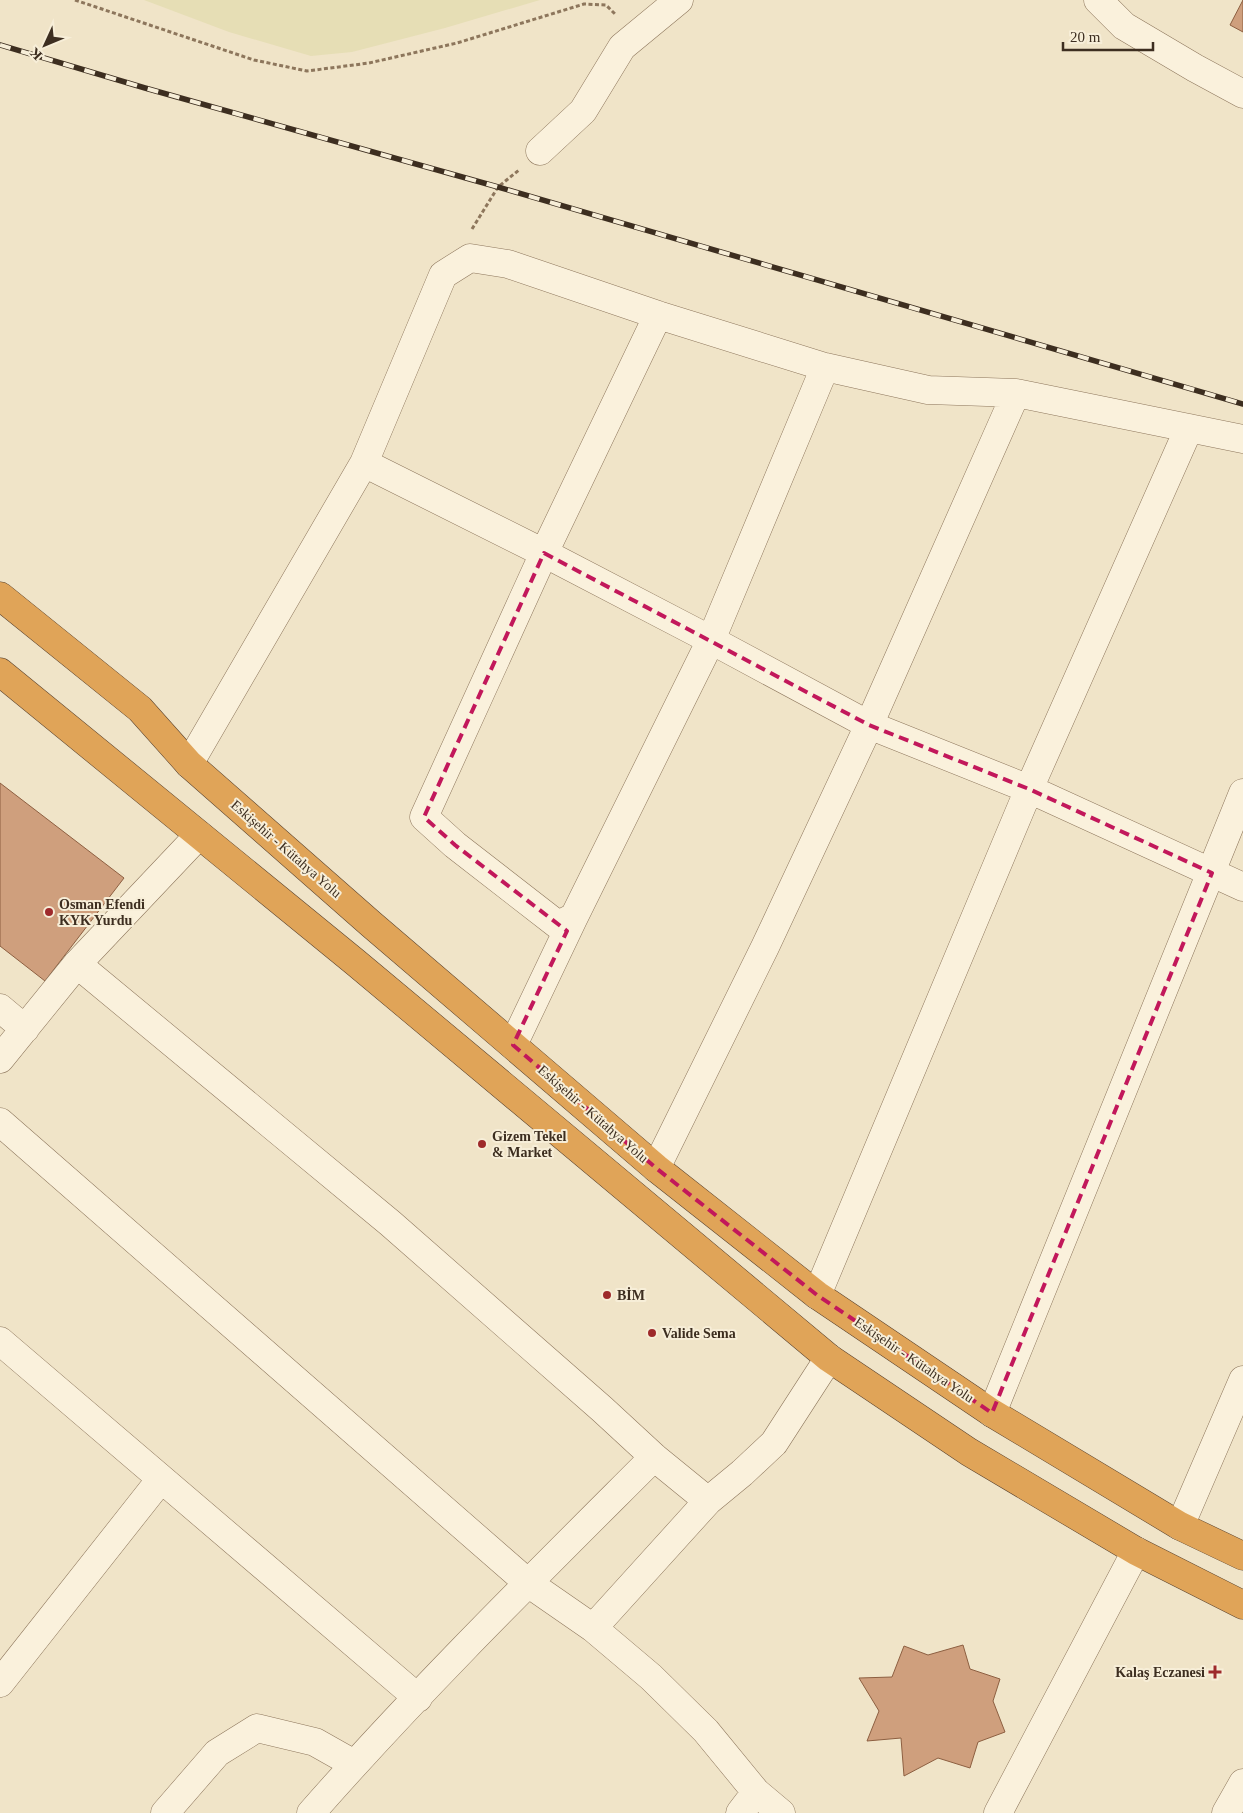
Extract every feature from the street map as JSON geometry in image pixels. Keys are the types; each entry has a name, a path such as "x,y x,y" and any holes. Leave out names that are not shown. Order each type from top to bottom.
{"highway":[{"name":"Eskişehir - Kütahya Yolu","path":"0,596 140,710 189,764 656,1168 817,1295 992,1413 1180,1526 1243,1556"},
{"path":"0,672 614,1176 829,1358 969,1452 1136,1551 1243,1605"}],"street":[{"path":"540,151 583,111 622,47 638,36 679,0"},
{"path":"1098,0 1124,26 1243,94"},
{"path":"189,764 364,463 444,275 470,258 508,264 658,316 825,367 928,390 1016,393 1243,439"},
{"path":"574,917 558,924 455,845 424,817 544,553 658,316"},
{"path":"513,1045 574,917 712,640 825,367"},
{"path":"656,1168 760,956 869,725 1016,393"},
{"path":"817,1295 1029,789 1189,428"},
{"path":"364,463 712,640 869,725 1029,789 1212,872 1243,888"},
{"path":"992,1413 1243,793"},
{"path":"0,1059 78,964 199,835"},
{"path":"78,964 390,1222 654,1457 708,1501"},
{"path":"0,1008 25,1029"},
{"path":"0,1122 528,1583 593,1628 651,1677 706,1731 748,1803 781,1813"},
{"path":"0,1341 418,1698"},
{"path":"593,1628 708,1501 774,1443 829,1358"},
{"path":"1180,1526 1243,1380"},
{"path":"311,1813 354,1764 528,1583 654,1457"},
{"path":"0,1683 161,1479"},
{"path":"998,1813 1136,1551"},
{"path":"165,1813 217,1753 257,1728 315,1742 354,1764"},
{"path":"1226,1813 1243,1784"}],"path":[{"path":"75,0 254,60 307,70 369,63 456,43 584,4 606,5 638,36"},
{"path":"468,235 498,187 540,151"}],"highlighted area":[{"path":"544,553 869,725 1029,789 1212,873 992,1413 817,1295 656,1168 513,1045 567,931 455,845 424,817"}],"shaded area":[{"path":"144,0 540,0 445,28 352,52 311,56 229,32"}],"building":[{"path":"1243,0 1243,32 1230,25"},
{"name":"Osman Efendi KYK Yurdu","path":"0,783 124,878 45,981 0,946"},
{"path":"963,1645 970,1669 1000,1679 993,1701 1005,1732 978,1742 970,1768 938,1758 904,1776 901,1738 867,1741 879,1711 859,1678 892,1677 904,1646 928,1655"}],"railway":[{"path":"0,45 145,88 498,187 1243,404"}],"place":[{"name":"Osman Efendi KYK Yurdu","path":"49,912"},
{"name":"Gizem Tekel & Market","path":"482,1144"},
{"name":"BİM","path":"607,1295"},
{"name":"Valide Sema","path":"652,1333"},
{"name":"Kalaş Eczanesi","path":"1215,1672"}]}
